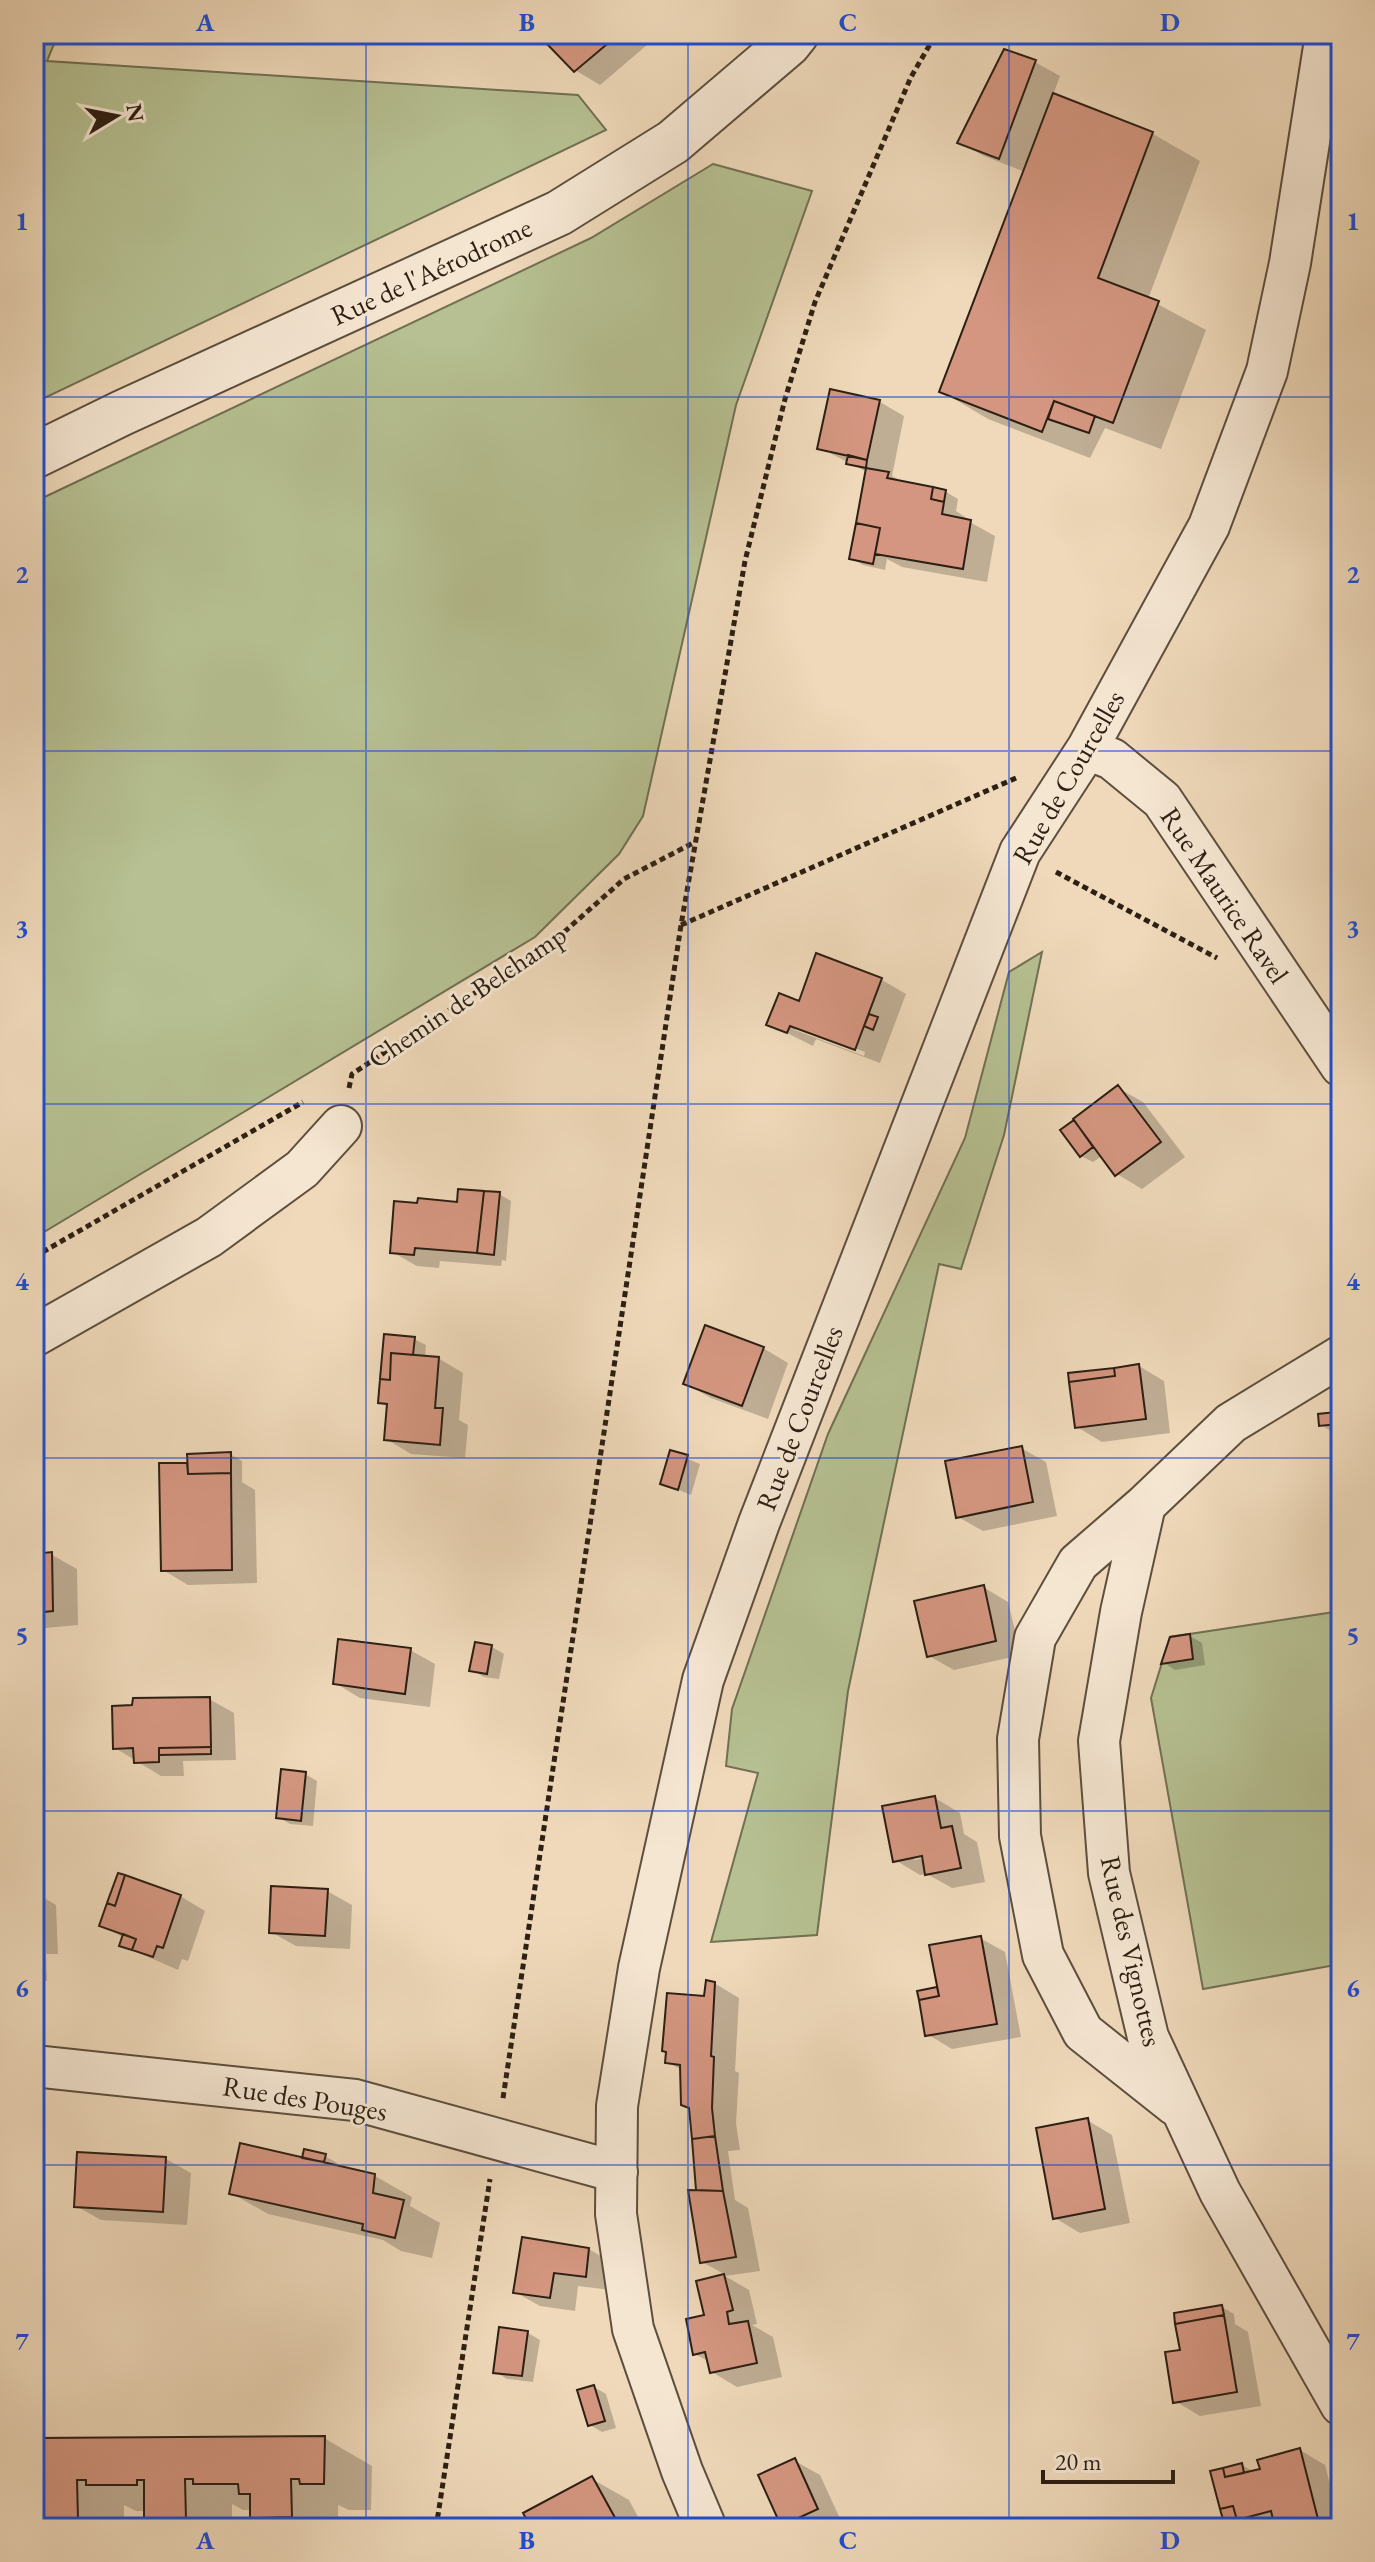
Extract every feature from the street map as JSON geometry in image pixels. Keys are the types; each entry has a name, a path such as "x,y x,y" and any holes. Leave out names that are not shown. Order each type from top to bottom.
{"street":[{"name":"Rue de l'Aérodrome","path":"34,456 559,213 673,142 796,34"},
{"name":"Rue de Courcelles","path":"706,2528 682,2471 633,2329 616,2214 617,2106 639,1968 703,1680 770,1493 1020,852 1087,749 1209,526 1267,371 1290,263 1326,34"},
{"name":"Rue Maurice Ravel","path":"1087,749 1112,759 1162,800 1341,1066"},
{"path":"34,1336 209,1237 302,1169 341,1126"},
{"name":"Rue des Vignottes","path":"1182,2109 1083,2032 1043,1955 1020,1836 1018,1739 1035,1638 1078,1563 1145,1505 1231,1423 1341,1356"},
{"name":"Rue des Vignottes","path":"1145,1505 1121,1612 1099,1741 1109,1873 1148,2037 1220,2192 1341,2405"},
{"name":"Rue des Pouges","path":"34,2066 355,2100 617,2172"}],"path":[{"path":"436,2528 681,925 745,561 785,399 815,302 911,77 936,34"},
{"path":"681,925 1021,776"},
{"name":"Chemin de Belchamp","path":"341,1126 352,1074 555,940 624,879 696,841"},
{"path":"1020,852 1228,964"},
{"path":"339,1082 352,1074"},
{"path":"34,1257 311,1098"}],"green space":[{"path":"34,34 58,34 47,61 578,95 606,130 34,403"},
{"path":"713,164 812,191 736,405 643,816 619,854 535,937 34,1238 34,502 591,238"},
{"path":"1042,952 1004,1135 961,1269 939,1264 848,1691 817,1935 711,1942 758,1773 726,1766 732,1709 828,1434 965,1138 1009,972"},
{"path":"1341,1611 1341,1964 1203,1989 1151,1698 1170,1637"}],"building":[{"path":"558,34 619,34 574,72 547,44"},
{"path":"1004,49 1036,60 999,159 957,143"},
{"path":"1053,93 1153,132 1098,278 1159,301 1113,423 1054,401 1042,432 939,392"},
{"path":"830,389 880,400 867,460 817,449"},
{"path":"1054,401 1095,416 1089,433 1048,419"},
{"path":"848,455 867,460 866,468 846,464"},
{"path":"866,468 889,472 887,478 933,487 931,499 944,502 942,514 971,520 963,569 875,554 880,528 856,523"},
{"path":"933,487 946,490 944,502 931,499"},
{"path":"856,523 880,528 873,564 849,559"},
{"path":"816,953 882,978 855,1050 790,1026 787,1033 766,1025 779,993 799,1001"},
{"path":"869,1014 878,1017 873,1030 864,1026"},
{"path":"1118,1085 1161,1142 1115,1176 1073,1119"},
{"path":"1074,1120 1093,1147 1080,1157 1060,1130"},
{"path":"458,1189 484,1191 477,1253 415,1248 414,1255 390,1253 394,1201 417,1203 418,1198 457,1202"},
{"path":"484,1191 500,1192 494,1255 477,1253"},
{"path":"705,1325 764,1347 742,1406 683,1384"},
{"path":"384,1334 415,1337 413,1355 391,1353 390,1380 380,1379"},
{"path":"391,1353 439,1357 435,1408 443,1408 440,1445 384,1440 387,1404 378,1403 380,1379 390,1380"},
{"path":"1139,1364 1146,1419 1075,1428 1069,1382 1115,1376 1114,1368"},
{"path":"1114,1368 1115,1376 1069,1382 1068,1373"},
{"path":"1336,1412 1338,1424 1319,1426 1318,1414"},
{"path":"1022,1446 1033,1502 956,1518 945,1461"},
{"path":"670,1450 688,1455 678,1490 660,1484"},
{"path":"231,1452 231,1473 188,1474 187,1454"},
{"path":"159,1463 187,1463 188,1474 231,1473 232,1570 161,1571"},
{"path":"52,1552 53,1611 34,1613 34,1554"},
{"path":"984,1585 996,1641 927,1657 914,1601"},
{"path":"1190,1634 1193,1659 1161,1664 1170,1637"},
{"path":"338,1639 411,1648 405,1694 333,1684"},
{"path":"475,1642 492,1645 487,1674 469,1671"},
{"path":"210,1697 211,1747 159,1748 159,1762 134,1763 133,1748 113,1749 112,1706 132,1705 133,1698"},
{"path":"211,1747 211,1754 159,1755 159,1748"},
{"path":"281,1769 306,1772 301,1821 276,1818"},
{"path":"935,1796 941,1828 952,1826 961,1868 925,1875 922,1856 893,1862 882,1806"},
{"path":"118,1873 125,1875 115,1906 107,1903"},
{"path":"125,1875 181,1895 163,1948 157,1946 153,1957 132,1950 136,1939 99,1926 107,1903 115,1906"},
{"path":"271,1886 328,1889 325,1936 269,1933"},
{"path":"123,1934 136,1939 132,1950 119,1946"},
{"path":"981,1936 997,2024 925,2036 919,2000 939,1996 929,1945"},
{"path":"706,1980 715,1982 711,2056 714,2057 712,2108 715,2136 692,2139 689,2108 681,2105 680,2065 665,2063 666,2052 662,2051 667,1993 704,1996"},
{"path":"937,1987 939,1996 919,2000 917,1991"},
{"path":"1088,2118 1105,2209 1053,2219 1036,2128"},
{"path":"715,2136 723,2191 696,2190 692,2139"},
{"path":"240,2143 375,2174 373,2193 404,2200 395,2238 362,2230 363,2224 229,2194"},
{"path":"304,2149 326,2154 324,2162 302,2158"},
{"path":"77,2152 166,2157 163,2212 74,2207"},
{"path":"688,2190 723,2191 736,2257 700,2263"},
{"path":"522,2237 589,2248 586,2277 554,2273 550,2298 513,2293"},
{"path":"724,2274 733,2310 727,2312 729,2324 748,2321 757,2363 710,2373 705,2352 693,2355 686,2319 704,2315 696,2281"},
{"path":"1222,2305 1224,2315 1175,2324 1174,2313"},
{"path":"1224,2315 1237,2392 1173,2403 1165,2352 1180,2350 1175,2324"},
{"path":"499,2327 528,2331 522,2376 493,2373"},
{"path":"594,2385 605,2421 588,2426 577,2390"},
{"path":"325,2436 324,2484 300,2484 299,2479 291,2479 292,2517 250,2518 250,2494 239,2494 238,2484 193,2484 193,2479 185,2479 186,2519 144,2519 144,2480 137,2480 137,2485 86,2485 86,2480 77,2480 78,2519 37,2519 34,2438"},
{"path":"1300,2448 1319,2523 1297,2528 1275,2528 1271,2511 1237,2520 1233,2506 1220,2509 1210,2471 1223,2468 1225,2477 1260,2469 1257,2460"},
{"path":"795,2458 818,2509 781,2526 758,2475"},
{"path":"1242,2463 1244,2473 1225,2477 1223,2468"},
{"path":"592,2476 619,2525 614,2528 531,2528 523,2513"},
{"path":"1233,2506 1237,2520 1224,2523 1220,2509"},
{"path":"1335,2518 1338,2528 1297,2528 1319,2523"}]}
